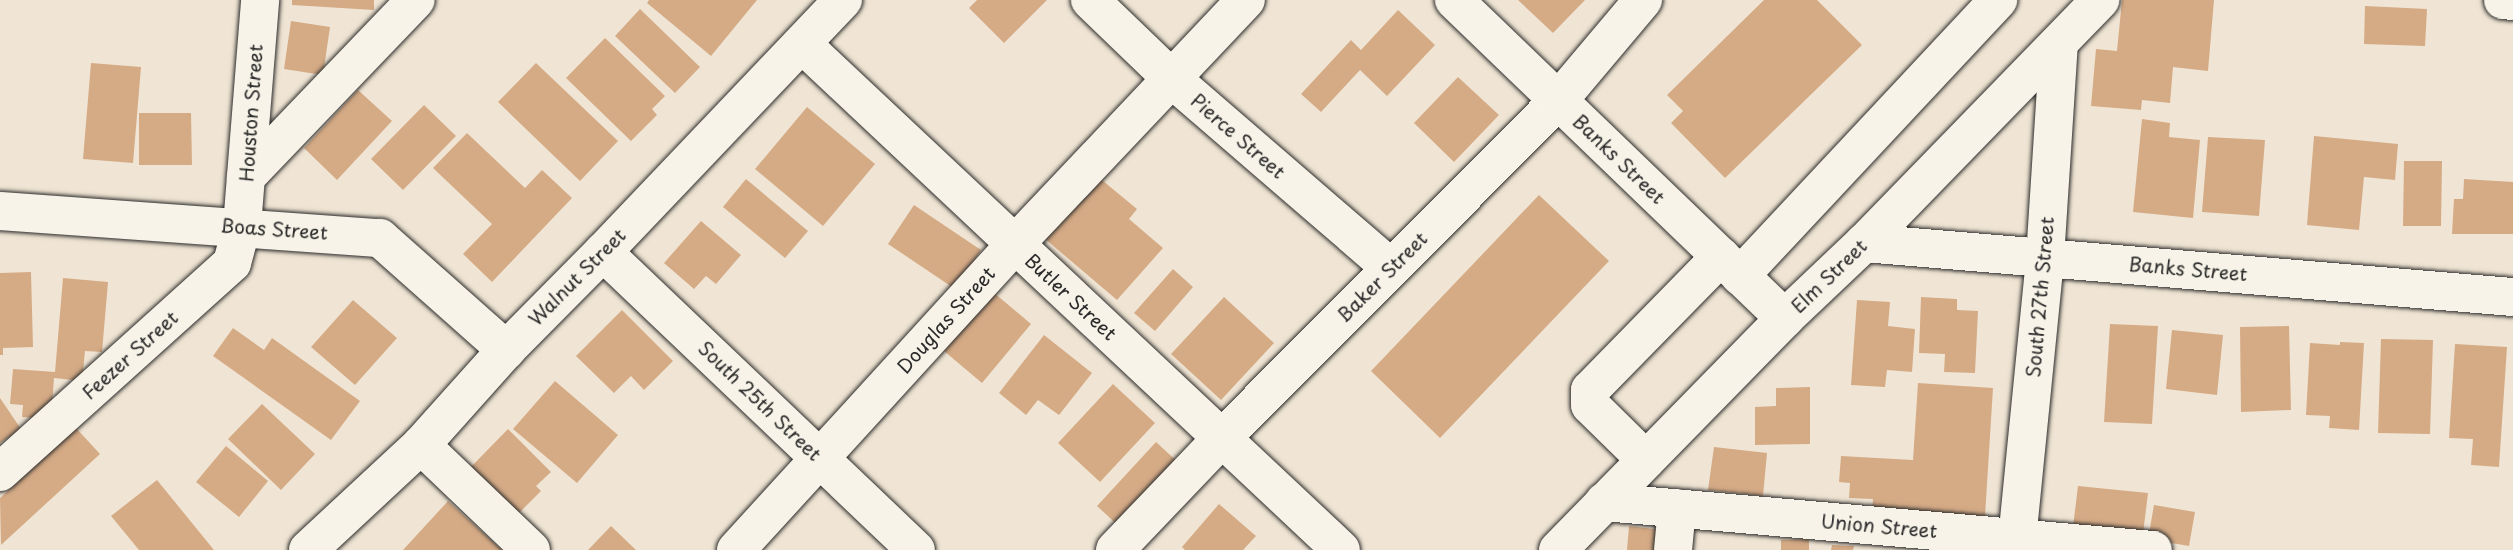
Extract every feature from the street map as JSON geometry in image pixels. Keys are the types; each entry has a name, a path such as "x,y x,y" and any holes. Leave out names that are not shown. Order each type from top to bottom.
{"street":[{"name":"Houston Street","path":"242,226 260,0"},
{"path":"246,177 416,0"},
{"name":"Walnut Street","path":"309,550 421,445 506,350 603,252 842,0"},
{"name":"Pierce Street","path":"1090,0 1172,79 1391,268"},
{"name":"Douglas Street","path":"736,550 1015,244 1246,0"},
{"name":"Banks Street","path":"1454,0 1785,318"},
{"name":"Baker Street","path":"1115,550 1222,438 1558,101 1643,0"},
{"path":"1646,460 1590,405 1590,390 1730,266 1998,0"},
{"name":"Elm Street","path":"1558,550 1785,318 1864,243 2100,0"},
{"path":"2503,0 2513,1"},
{"name":"South 27th Street","path":"2017,544 2045,257 2059,43"},
{"name":"Butler Street","path":"802,44 1341,550"},
{"name":"Boas Street","path":"0,211 242,226 380,238 506,350"},
{"name":"Feezer Street","path":"0,472 232,262 242,226"},
{"name":"Banks Street","path":"1864,243 2513,297"},
{"name":"South 25th Street","path":"603,252 916,550"},
{"path":"421,445 531,550"},
{"name":"Union Street","path":"1604,502 2017,544 2153,550"},
{"path":"1673,550 1677,508"}],"building":[{"path":"292,0 374,0 374,10 292,5"},
{"path":"649,0 757,0 711,56 647,3"},
{"path":"977,0 1047,0 1004,43 969,8"},
{"path":"1518,0 1585,0 1553,33"},
{"path":"1764,0 1817,0 1862,45 1725,178 1671,123 1683,111 1667,95"},
{"path":"2122,0 2214,0 2208,71 2173,67 2170,103 2142,100 2141,110 2091,106 2096,49 2117,51"},
{"path":"2365,6 2427,9 2425,46 2364,44"},
{"path":"640,9 700,67 675,93 615,36"},
{"path":"1398,10 1435,45 1387,96 1360,70 1321,112 1301,94 1351,40 1361,50"},
{"path":"291,21 330,27 323,75 284,69"},
{"path":"605,38 665,96 652,109 657,115 631,141 566,78"},
{"path":"91,63 141,67 133,163 83,159"},
{"path":"536,63 618,141 580,181 498,102"},
{"path":"1458,77 1499,115 1454,162 1414,123"},
{"path":"358,90 392,121 337,180 304,148"},
{"path":"424,105 456,136 403,190 371,159"},
{"path":"807,107 875,164 823,226 755,169"},
{"path":"139,113 191,113 192,165 139,165"},
{"path":"2142,119 2170,123 2169,137 2200,140 2193,218 2133,212"},
{"path":"467,133 525,188 542,170 572,198 492,282 463,254 492,224 433,168"},
{"path":"2314,136 2398,144 2395,180 2364,177 2359,230 2307,225"},
{"path":"2208,137 2265,140 2259,216 2202,212"},
{"path":"2404,161 2442,161 2441,226 2403,226"},
{"path":"1097,176 1137,209 1129,219 1163,248 1117,300 1044,238"},
{"path":"746,179 808,231 785,258 723,207"},
{"path":"2464,179 2513,182 2513,234 2452,234 2454,199 2463,199"},
{"path":"1539,195 1609,261 1440,438 1371,371"},
{"path":"914,205 981,250 955,289 888,244"},
{"path":"701,221 741,255 716,284 706,276 694,289 664,263"},
{"path":"1173,269 1193,287 1155,331 1134,313"},
{"path":"31,272 33,347 3,348 3,355 0,355 0,273"},
{"path":"63,278 108,282 102,352 85,351 82,381 54,378 51,419 22,417 23,405 10,404 13,369 55,372"},
{"path":"993,292 1031,324 982,383 944,351"},
{"path":"1224,297 1274,343 1221,400 1171,354"},
{"path":"1921,297 1957,299 1957,310 1978,311 1975,373 1944,372 1945,354 1919,353"},
{"path":"353,300 397,338 355,385 311,347"},
{"path":"1857,300 1890,302 1888,326 1915,329 1912,372 1887,370 1885,387 1851,385"},
{"path":"622,310 673,361 644,390 631,376 614,393 576,356"},
{"path":"2110,324 2158,326 2152,424 2104,422"},
{"path":"2289,326 2291,410 2241,412 2240,327"},
{"path":"233,328 264,350 272,338 360,401 331,440 213,356"},
{"path":"2172,330 2223,335 2217,395 2166,389"},
{"path":"1044,335 1092,373 1059,415 1038,400 1026,415 999,393"},
{"path":"2381,339 2433,340 2430,434 2378,433"},
{"path":"2340,342 2364,343 2359,430 2329,428 2330,416 2306,415 2310,343 2340,345"},
{"path":"2455,344 2507,347 2499,467 2471,465 2473,439 2449,438"},
{"path":"555,381 618,435 577,483 513,429"},
{"path":"1918,383 1993,388 1985,516 1872,510 1873,499 1849,498 1850,483 1839,482 1841,456 1913,460"},
{"path":"1113,384 1155,423 1100,482 1058,443"},
{"path":"1810,387 1810,444 1755,445 1755,407 1776,406 1776,388"},
{"path":"0,398 21,429 0,443"},
{"path":"262,404 315,454 281,490 228,439"},
{"path":"76,428 100,454 1,545 0,498"},
{"path":"508,429 551,472 536,486 541,491 513,519 466,472"},
{"path":"1156,442 1181,465 1122,529 1097,506"},
{"path":"226,446 268,481 239,517 196,482"},
{"path":"1714,447 1767,453 1763,496 1708,490"},
{"path":"157,480 214,550 139,550 111,516"},
{"path":"2078,486 2148,493 2143,534 2073,527"},
{"path":"448,501 502,550 403,550"},
{"path":"1219,504 1256,536 1243,550 1185,550 1182,547"},
{"path":"2154,505 2195,512 2189,546 2148,539"},
{"path":"611,526 636,550 588,550"},
{"path":"1629,526 1662,530 1660,550 1627,550"},
{"path":"1809,539 1809,550 1781,550 1781,540"},
{"path":"1832,545 1854,546 1853,550 1831,550"}]}
